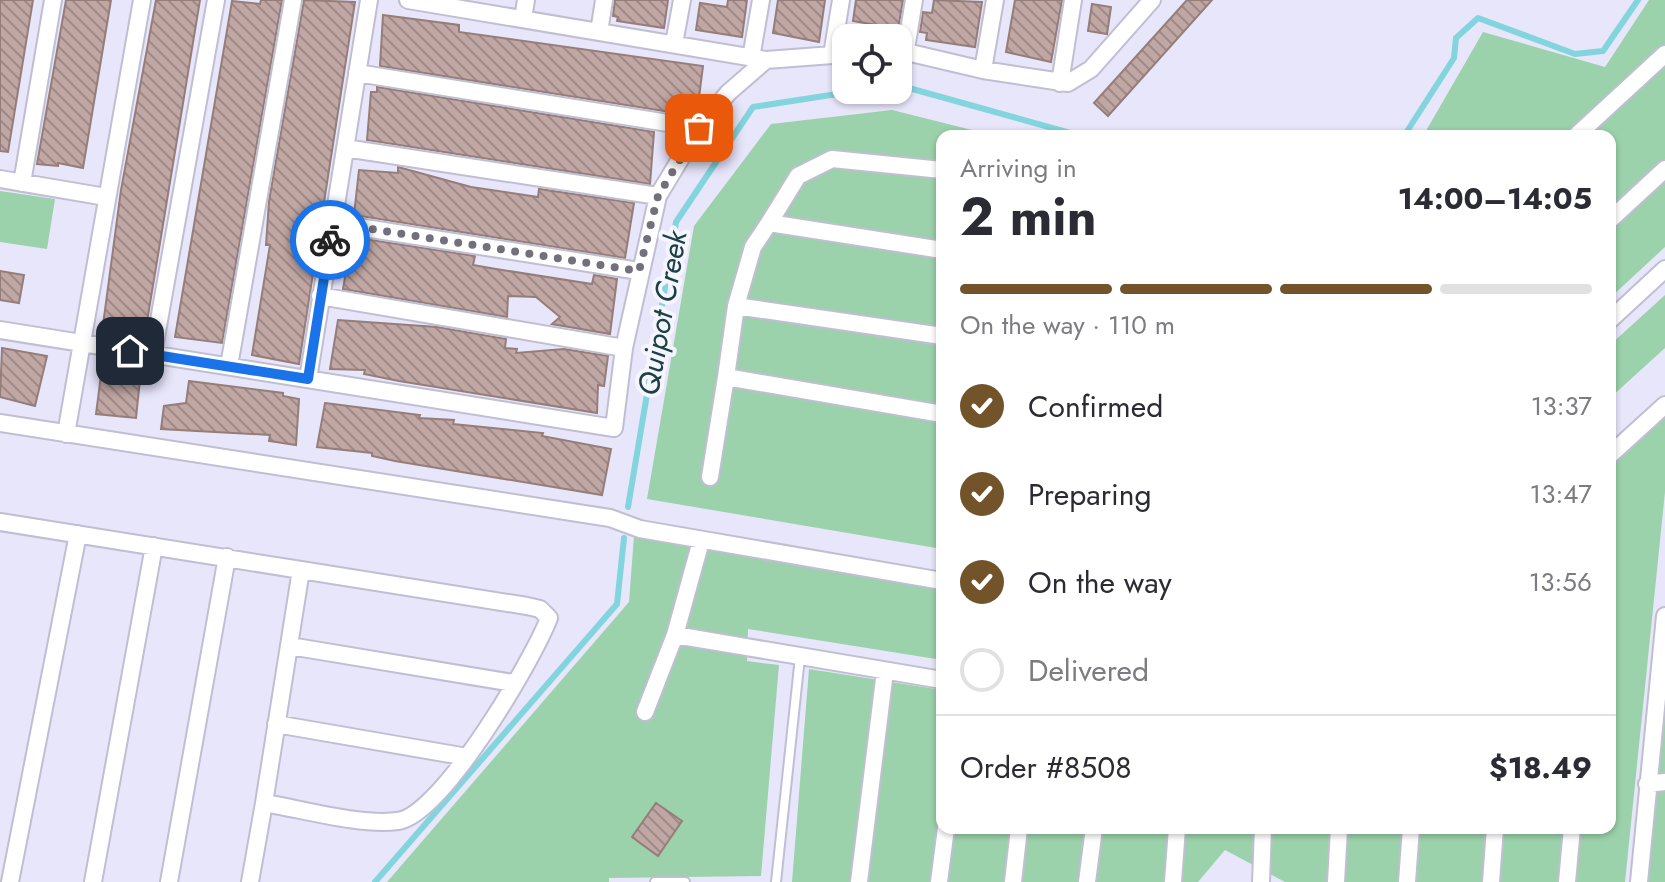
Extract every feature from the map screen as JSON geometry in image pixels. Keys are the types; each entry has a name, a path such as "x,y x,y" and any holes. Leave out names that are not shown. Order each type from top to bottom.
{"street":[{"path":"22,183 53,0"},
{"path":"66,434 142,0"},
{"path":"153,354 216,0"},
{"path":"229,366 293,0"},
{"path":"308,379 369,0"},
{"path":"408,0 448,3 523,19 759,59 832,54"},
{"path":"523,19 526,0"},
{"path":"599,32 604,0"},
{"path":"674,44 682,0"},
{"path":"0,330 614,428 624,348 658,196 699,128 759,59 761,0"},
{"path":"840,24 841,0"},
{"path":"908,24 914,0"},
{"path":"983,70 995,0"},
{"path":"1060,83 1073,0"},
{"path":"912,52 983,70 1060,83 1076,81 1091,69 1152,0"},
{"path":"1583,130 1665,54"},
{"path":"357,73 699,128"},
{"path":"345,148 658,196"},
{"path":"710,477 736,306 753,247 798,176 832,159 936,169"},
{"path":"1616,214 1665,169"},
{"path":"0,179 106,197"},
{"path":"333,223 639,271"},
{"path":"769,223 936,249"},
{"path":"1616,314 1665,269"},
{"path":"320,296 624,348"},
{"path":"736,306 936,335"},
{"path":"726,377 936,413"},
{"path":"1616,450 1665,405"},
{"path":"0,423 610,518 640,529 701,541 936,580"},
{"path":"0,523 540,609 549,618 467,757 421,811 399,821 264,803"},
{"path":"10,882 78,534"},
{"path":"645,712 675,635 701,541"},
{"path":"93,882 154,546"},
{"path":"169,882 227,557"},
{"path":"250,882 301,570"},
{"path":"1639,882 1665,616"},
{"path":"675,635 936,679"},
{"path":"290,646 513,683"},
{"path":"859,882 885,671"},
{"path":"276,724 467,757"},
{"path":"1647,784 1665,782"},
{"path":"939,882 945,834"},
{"path":"1013,882 1018,834"},
{"path":"1087,882 1093,834"},
{"path":"1173,882 1177,834"},
{"path":"1261,882 1263,834"},
{"path":"1336,882 1339,834"},
{"path":"1407,882 1411,834"},
{"path":"1491,882 1495,834"},
{"path":"1567,882 1571,834"}],"lane":[{"path":"776,882 800,657"},
{"path":"655,882 685,882"}],"green space":[{"path":"1649,0 1665,0 1665,247 1616,292 1616,130 1426,130 1483,32 1605,67"},
{"path":"892,110 972,130 936,130 936,548 647,499 694,226 771,124"},
{"path":"0,191 55,199 47,249 0,242"},
{"path":"1665,295 1665,348 1616,393 1616,340"},
{"path":"1665,411 1665,492 1625,882 1285,882 1225,850 1198,882 792,882 809,669 936,689 936,834 1616,834 1616,455"},
{"path":"634,536 936,587 936,659 748,629 747,661 779,665 761,876 609,878 609,882 387,882 629,602"},
{"path":"1665,710 1665,882 1648,882"}],"building":[{"path":"0,0 33,0 8,152 0,151"},
{"path":"66,0 111,0 83,168 58,163 58,166 37,164"},
{"path":"156,0 200,0 144,340 129,338 130,330 103,325 121,190"},
{"path":"261,0 282,0 222,343 175,337 232,1 260,4"},
{"path":"304,0 355,2 299,364 252,355 270,245 266,245 269,201"},
{"path":"615,0 668,0 664,28 617,21 618,17 613,16"},
{"path":"728,0 747,0 742,37 696,30 700,3 727,7"},
{"path":"778,0 825,0 819,42 773,33"},
{"path":"856,0 903,0 899,24 853,21"},
{"path":"934,0 982,2 975,47 926,40 927,33 920,32 923,12 932,13"},
{"path":"1015,0 1062,0 1051,62 1006,52"},
{"path":"1187,0 1212,0 1108,116 1094,103"},
{"path":"1092,4 1111,7 1107,34 1088,31"},
{"path":"383,15 459,25 459,32 703,66 697,113 695,116 380,66"},
{"path":"377,87 654,132 650,184 367,140 371,92 377,92"},
{"path":"398,167 471,187 538,197 539,189 634,203 625,258 354,215 359,170 398,173"},
{"path":"352,237 475,256 473,265 496,269 592,284 594,275 617,279 610,334 552,324 560,317 536,297 508,296 507,317 343,289"},
{"path":"0,271 24,275 19,303 0,300"},
{"path":"338,320 437,327 506,339 505,348 517,349 516,353 564,349 608,356 604,386 598,385 597,413 399,381 364,374 365,370 330,369"},
{"path":"2,348 47,356 35,406 0,397"},
{"path":"102,367 141,370 136,418 96,414"},
{"path":"189,381 283,393 283,396 299,399 296,445 269,441 270,435 161,429 164,406 186,403"},
{"path":"325,403 420,415 419,418 454,420 453,424 543,433 542,436 611,449 602,495 395,461 372,456 372,453 317,447"},
{"path":"656,803 682,821 658,856 632,837"}],"waterway":[{"name":"Quipot Creek","path":"1408,130 1454,58 1456,38 1478,18 1575,54 1603,51 1638,0"},
{"name":"Quipot Creek","path":"912,89 1059,130"},
{"name":"Quipot Creek","path":"628,507 676,222 753,107 832,95"},
{"name":"Quipot Creek","path":"375,882 617,604 624,538"}],"way so far":[{"path":"330,240 333,223 639,271 658,196 699,128"}],"route":[{"path":"130,351 308,379 330,240"}]}
